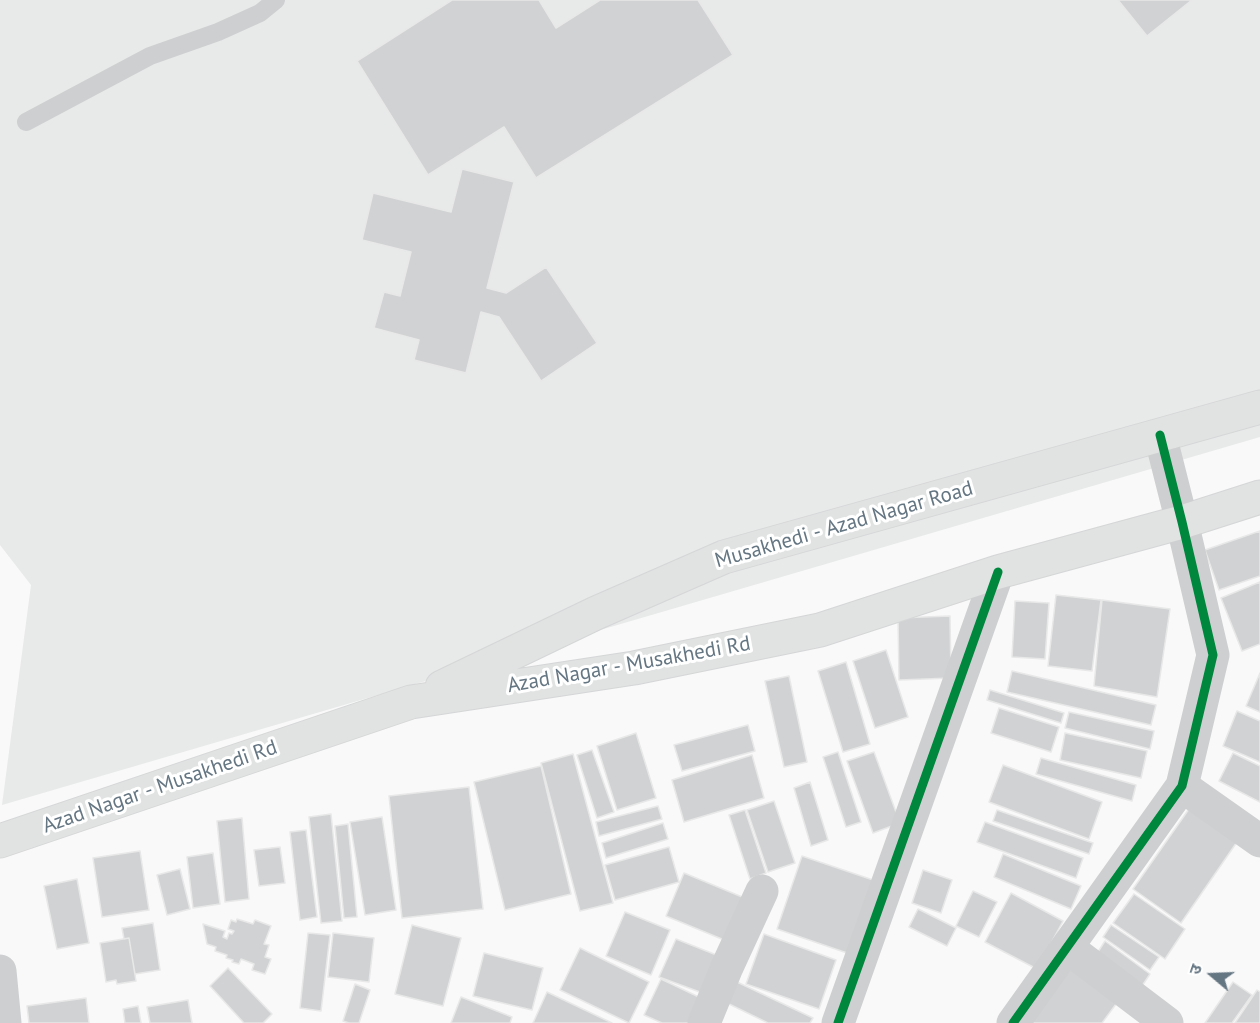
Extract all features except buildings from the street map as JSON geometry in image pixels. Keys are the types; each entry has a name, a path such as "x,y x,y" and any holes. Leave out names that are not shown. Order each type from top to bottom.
{"main road":[{"name":"Musakhedi - Azad Nagar Road","path":"411,702 596,613 724,557 1260,407"},
{"name":"Azad Nagar - Musakhedi Rd","path":"0,841 411,702 634,668 820,630 998,572 1182,522 1260,497"}],"street":[{"path":"1013,1023 1182,786 1213,655 1160,435"},
{"path":"838,1023 998,572"},
{"path":"1182,786 1260,841"},
{"path":"704,1023 762,891"},
{"path":"1068,948 1167,1023"},
{"path":"0,971 5,1023"}],"lane":[{"path":"26,122 150,56 218,32 260,13 276,0"}],"shaded area":[{"path":"0,0 1260,0 1260,437 2,805 31,585 0,545"}],"cycle path":[{"path":"1013,1023 1182,786 1213,655 1160,435"},
{"path":"838,1023 998,572"}]}
